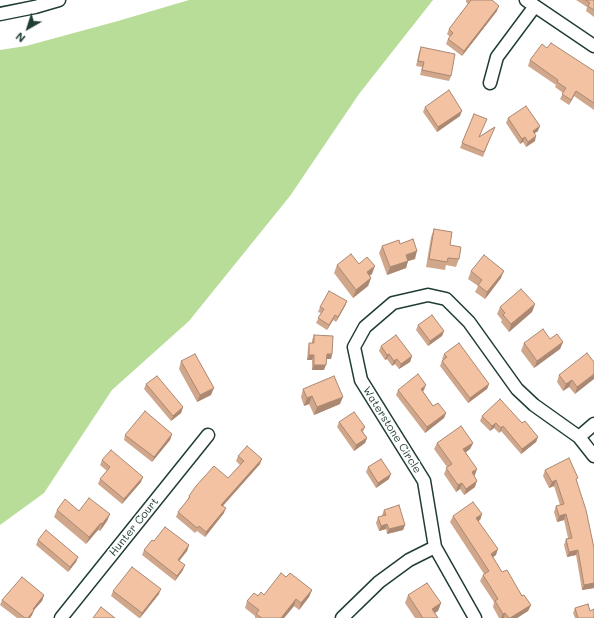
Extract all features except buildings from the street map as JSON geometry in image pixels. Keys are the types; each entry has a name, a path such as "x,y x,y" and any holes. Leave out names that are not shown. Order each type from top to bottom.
{"street":[{"path":"0,14 35,7 58,0"},
{"path":"490,83 498,58 530,3 594,46"},
{"name":"Waterstone Circle","path":"474,618 435,547 424,481 361,380 354,347 365,327 393,303 428,295 446,299 469,322 517,389 534,405 579,437 594,456"},
{"path":"579,437 594,424"},
{"name":"Hunter Court","path":"61,618 208,435"},
{"path":"342,618 379,582 409,560 435,547"}],"green space":[{"path":"189,0 433,0 359,94 290,196 189,321 112,390 44,493 0,525 0,50 26,46"}]}
